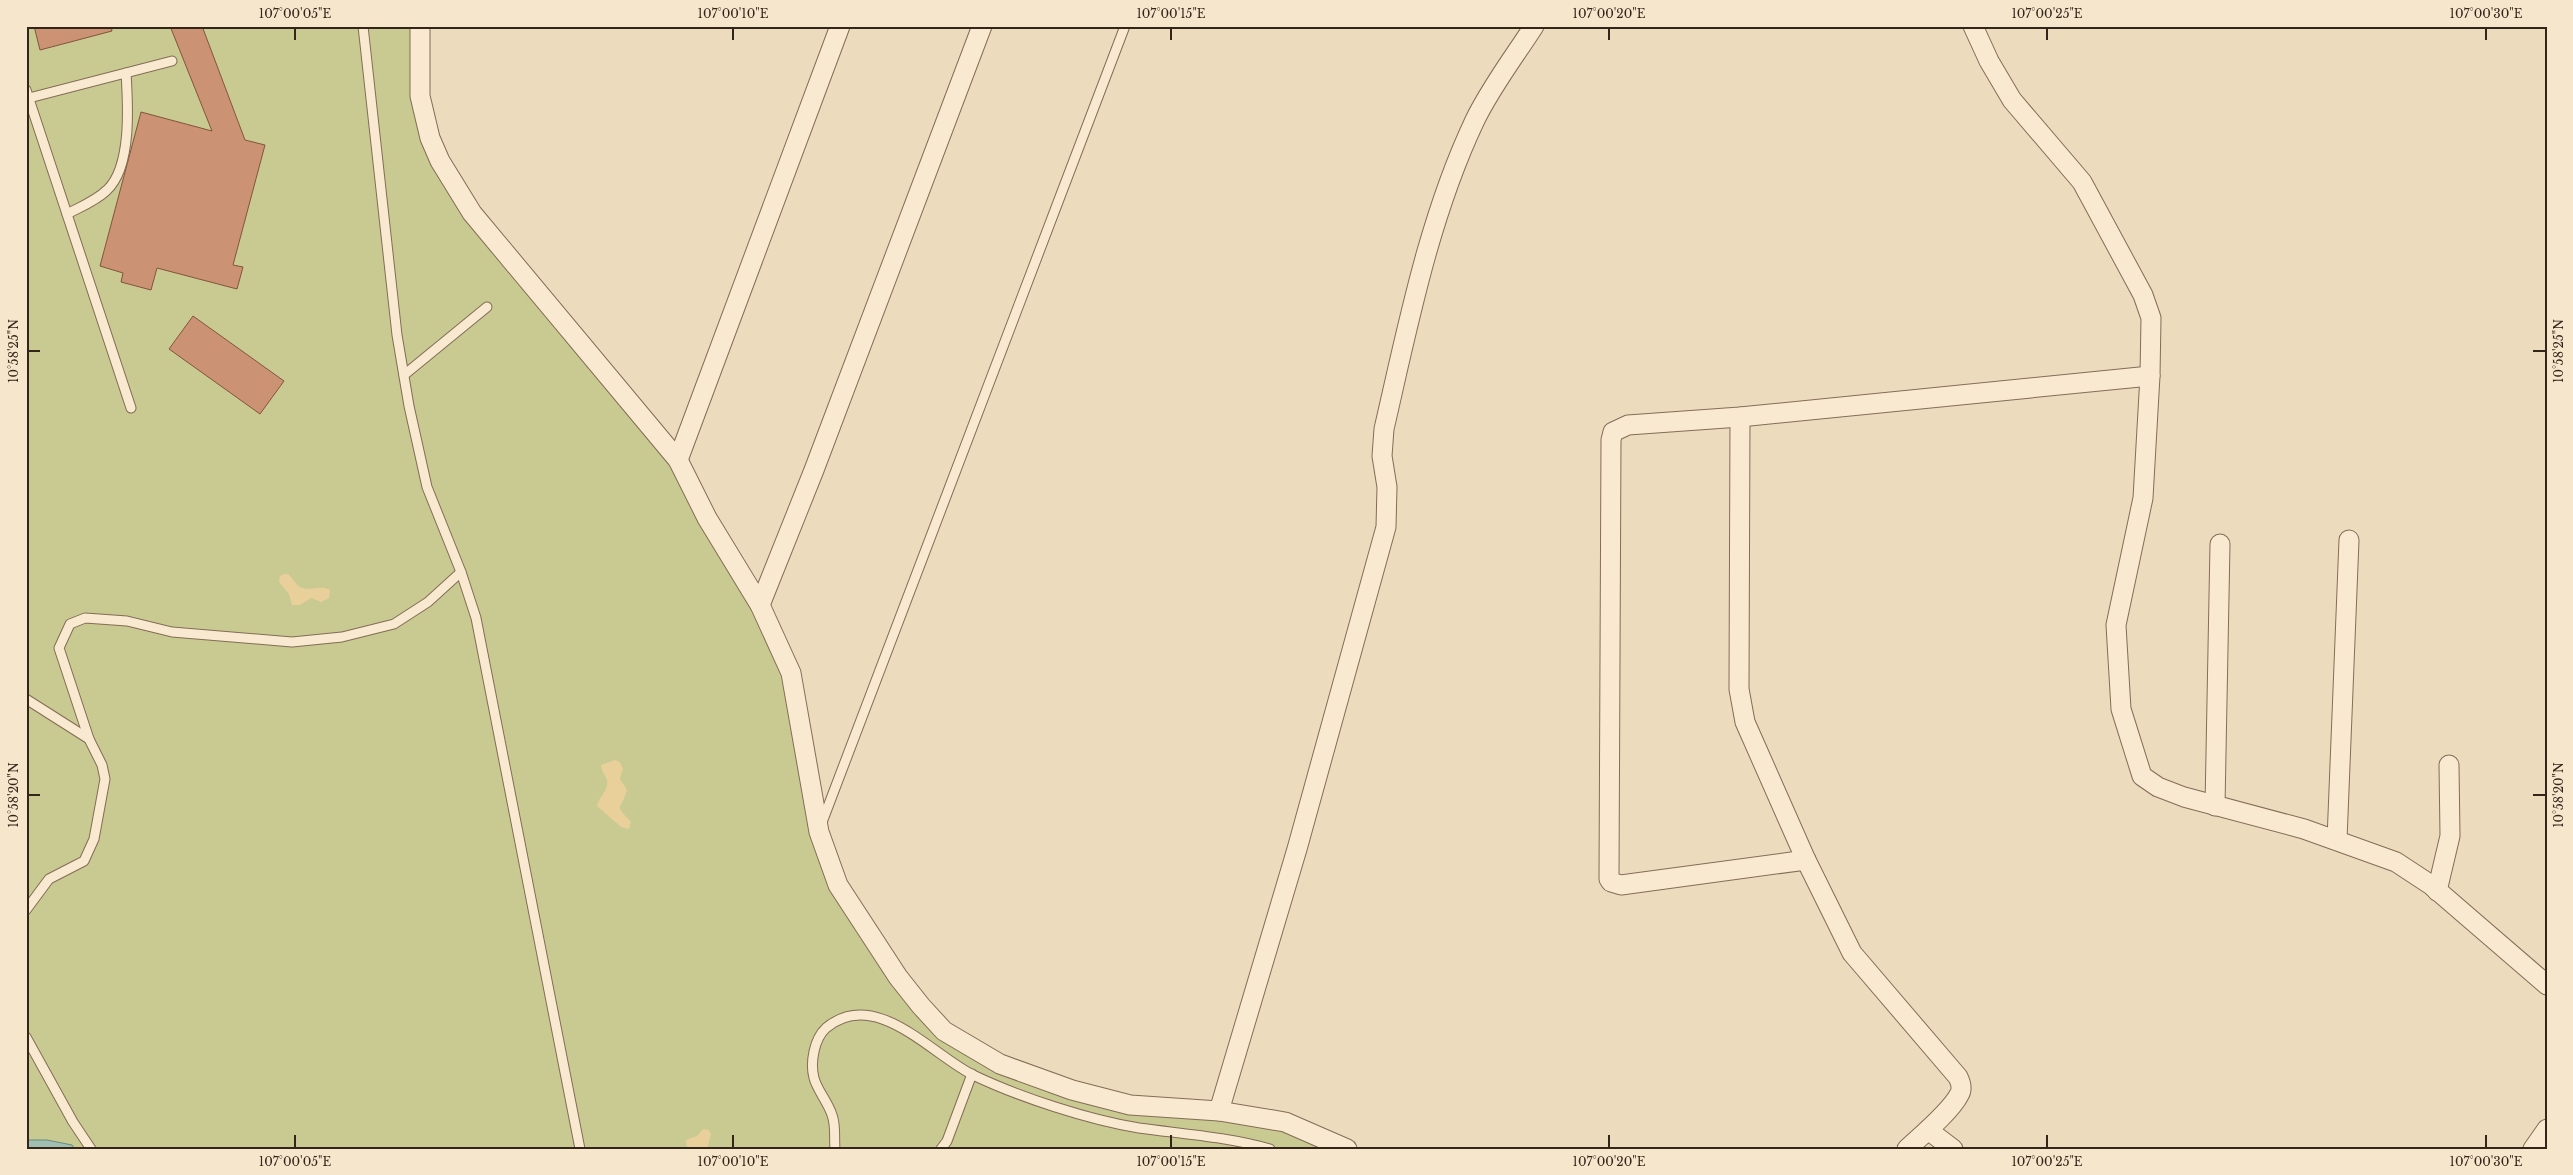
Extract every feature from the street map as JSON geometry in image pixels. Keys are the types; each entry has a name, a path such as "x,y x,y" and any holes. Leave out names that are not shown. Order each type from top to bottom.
{"street":[{"path":"420,26 420,96 430,138 440,161 472,213 678,460 712,526 760,605 792,673 819,832 838,885 898,977 944,1031 1000,1064 1072,1090 1130,1105 1219,1111 1286,1122 1347,1149"},
{"path":"678,460 840,26"},
{"path":"760,605 814,470 982,26"},
{"path":"1219,1111 1296,849 1386,528 1387,487 1382,456 1384,430 1431,234 1451,176 1476,118 1534,26"},
{"path":"1974,26 1989,61 2012,100 2082,182 2143,295 2151,318 2150,376 2143,498 2116,626 2120,709 2142,776 2158,787 2214,806 2337,840 2396,862 2437,891 2547,985"},
{"path":"1806,860 1621,885 1611,882 1608,874 1611,440 1613,432 1628,425 1740,417 2150,376"},
{"path":"1740,417 1740,689 1745,722 1806,860 1852,953 1958,1077 1962,1085 1959,1095 1908,1149"},
{"path":"2337,840 2349,540"},
{"path":"2214,806 2220,544"},
{"path":"2437,891 2450,836 2449,765"},
{"path":"2533,1149 2547,1129"},
{"path":"1928,1130 1953,1149"}],"lane":[{"path":"363,26 397,335 418,452 427,487 461,572 476,618 580,1149"},
{"path":"819,832 1124,26"},
{"path":"131,408 27,94 172,61"},
{"path":"67,214 98,197 115,180 126,136 128,108 126,73"},
{"path":"404,375 487,307"},
{"path":"26,910 48,879 84,861 94,839 105,779 102,765 89,740 59,648 70,624 86,618 127,621 172,632 292,642 342,637 394,624 428,602 461,572"},
{"path":"26,699 89,740"},
{"path":"835,1149 833,1117 814,1078 813,1050 825,1029 844,1017 870,1016 907,1029 938,1053 972,1074 1028,1097 1137,1127 1210,1137 1270,1149"},
{"path":"26,1037 73,1122 91,1149"},
{"path":"941,1149 947,1141 972,1074"}],"green space":[{"path":"26,26 414,26 423,139 673,463 755,609 785,674 812,834 893,982 997,1070 1217,1118 1284,1129 1330,1149 26,1149"}],"sand":[{"path":"288,574 298,586 303,588 326,588 330,590 329,598 321,602 311,598 300,605 292,605 289,594 279,582 280,576"},
{"path":"615,760 620,762 623,769 620,779 627,790 620,809 631,822 629,829 621,827 597,806 607,783 601,765"},
{"path":"703,1129 709,1130 711,1134 707,1149 687,1149 686,1140 697,1136"}],"shaded area":[{"path":"26,1140 47,1140 72,1145 75,1149 26,1149"}],"building":[{"path":"34,26 111,26 112,31 40,50"},
{"path":"170,26 202,26 245,140 265,145 233,265 243,267 237,289 157,268 151,290 121,282 123,273 100,266 141,112 212,131"},
{"path":"193,316 284,381 260,414 169,349"}]}
